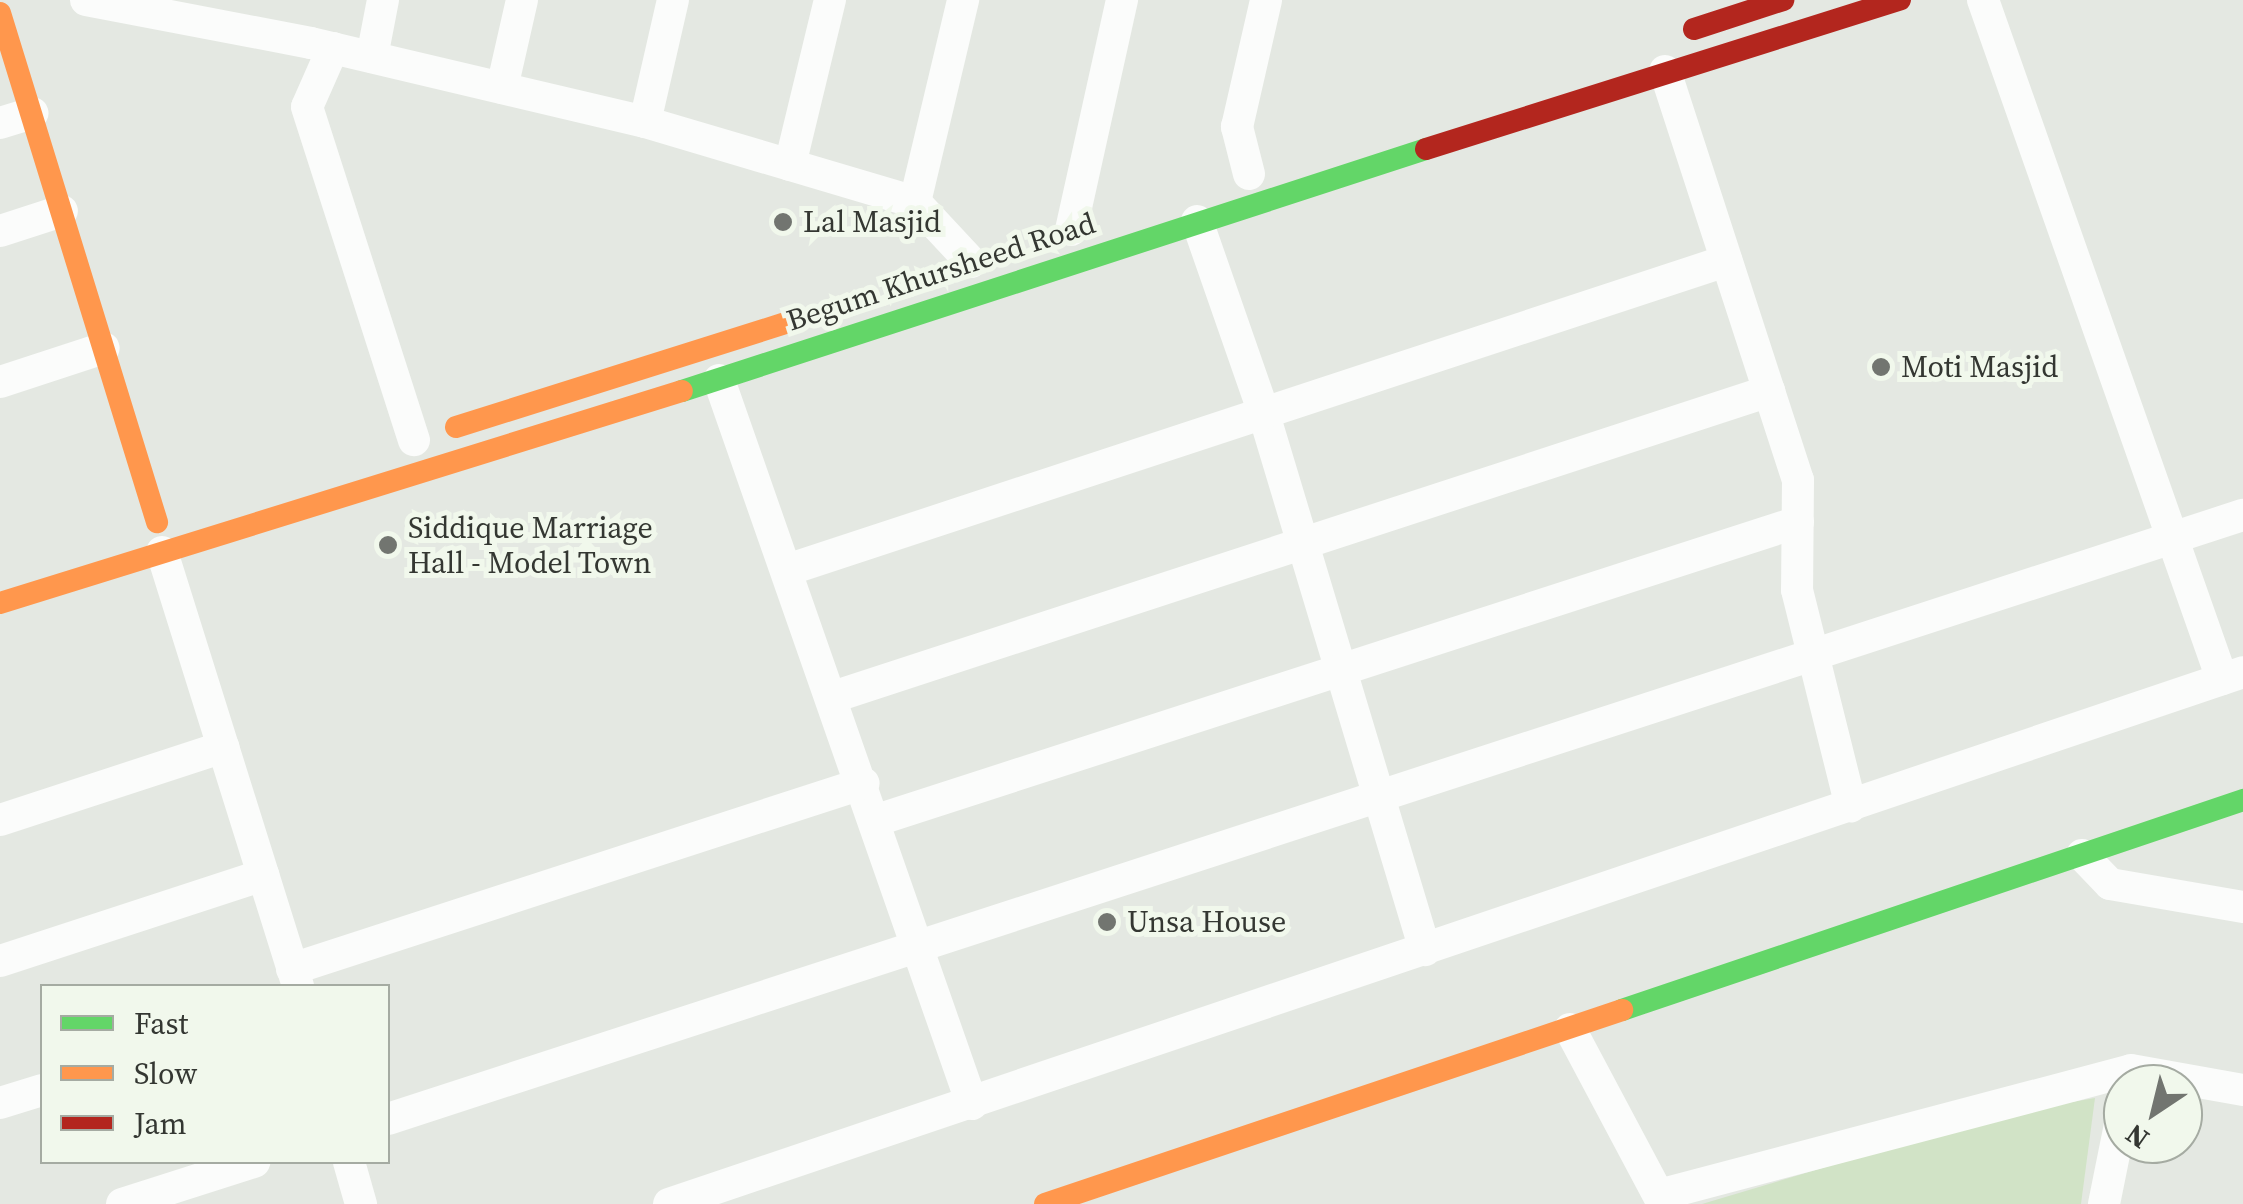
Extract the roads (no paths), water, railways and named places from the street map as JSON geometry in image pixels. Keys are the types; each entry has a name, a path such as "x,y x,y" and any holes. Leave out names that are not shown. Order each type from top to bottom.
{"main road":[{"path":"1670,37 1783,0"},
{"name":"Begum Khursheed Road","path":"0,602 158,529 718,380 1197,220 1900,0"},
{"path":"0,13 158,529"},
{"name":"Begum Khursheed Road","path":"1063,233 1106,219"},
{"name":"Begum Khursheed Road","path":"405,443 810,315"},
{"path":"1045,1204 2243,800"}],"street":[{"path":"372,57 384,0"},
{"path":"502,88 522,0"},
{"path":"645,122 673,0"},
{"path":"790,166 830,0"},
{"path":"915,202 963,0"},
{"path":"1063,233 1122,0"},
{"path":"1251,173 1236,126 1266,0"},
{"path":"669,1204 2232,676 2172,533 1983,0"},
{"path":"95,1 237,14 332,48 645,122 915,202 970,262"},
{"path":"332,48 307,107 405,443"},
{"path":"1665,71 1798,480 1797,590 1851,806"},
{"path":"0,123 32,113"},
{"path":"0,231 62,211"},
{"path":"1197,220 1263,411 1425,950"},
{"path":"787,570 1726,261"},
{"path":"0,382 104,348"},
{"path":"718,380 864,783 972,1104"},
{"path":"833,697 1769,392"},
{"path":"390,1118 1814,658 2172,533 2243,515"},
{"path":"876,820 1341,666 1798,522"},
{"path":"158,529 295,978 864,783"},
{"path":"0,820 223,747"},
{"path":"2082,854 2110,884 2243,907"},
{"path":"0,961 263,875"},
{"path":"1570,1029 1661,1200 2103,1084"},
{"path":"2203,1085 2243,1090"},
{"path":"0,1103 40,1091"},
{"path":"122,1204 248,1164"},
{"path":"349,1164 361,1204"},
{"path":"2104,1204 2112,1164"}],"place":[{"name":"Lal Masjid","path":"783,222"},
{"name":"Moti Masjid","path":"1881,367"},
{"name":"Siddique Marriage Hall - Model Town","path":"388,545"},
{"name":"Unsa House","path":"1107,922"}]}
